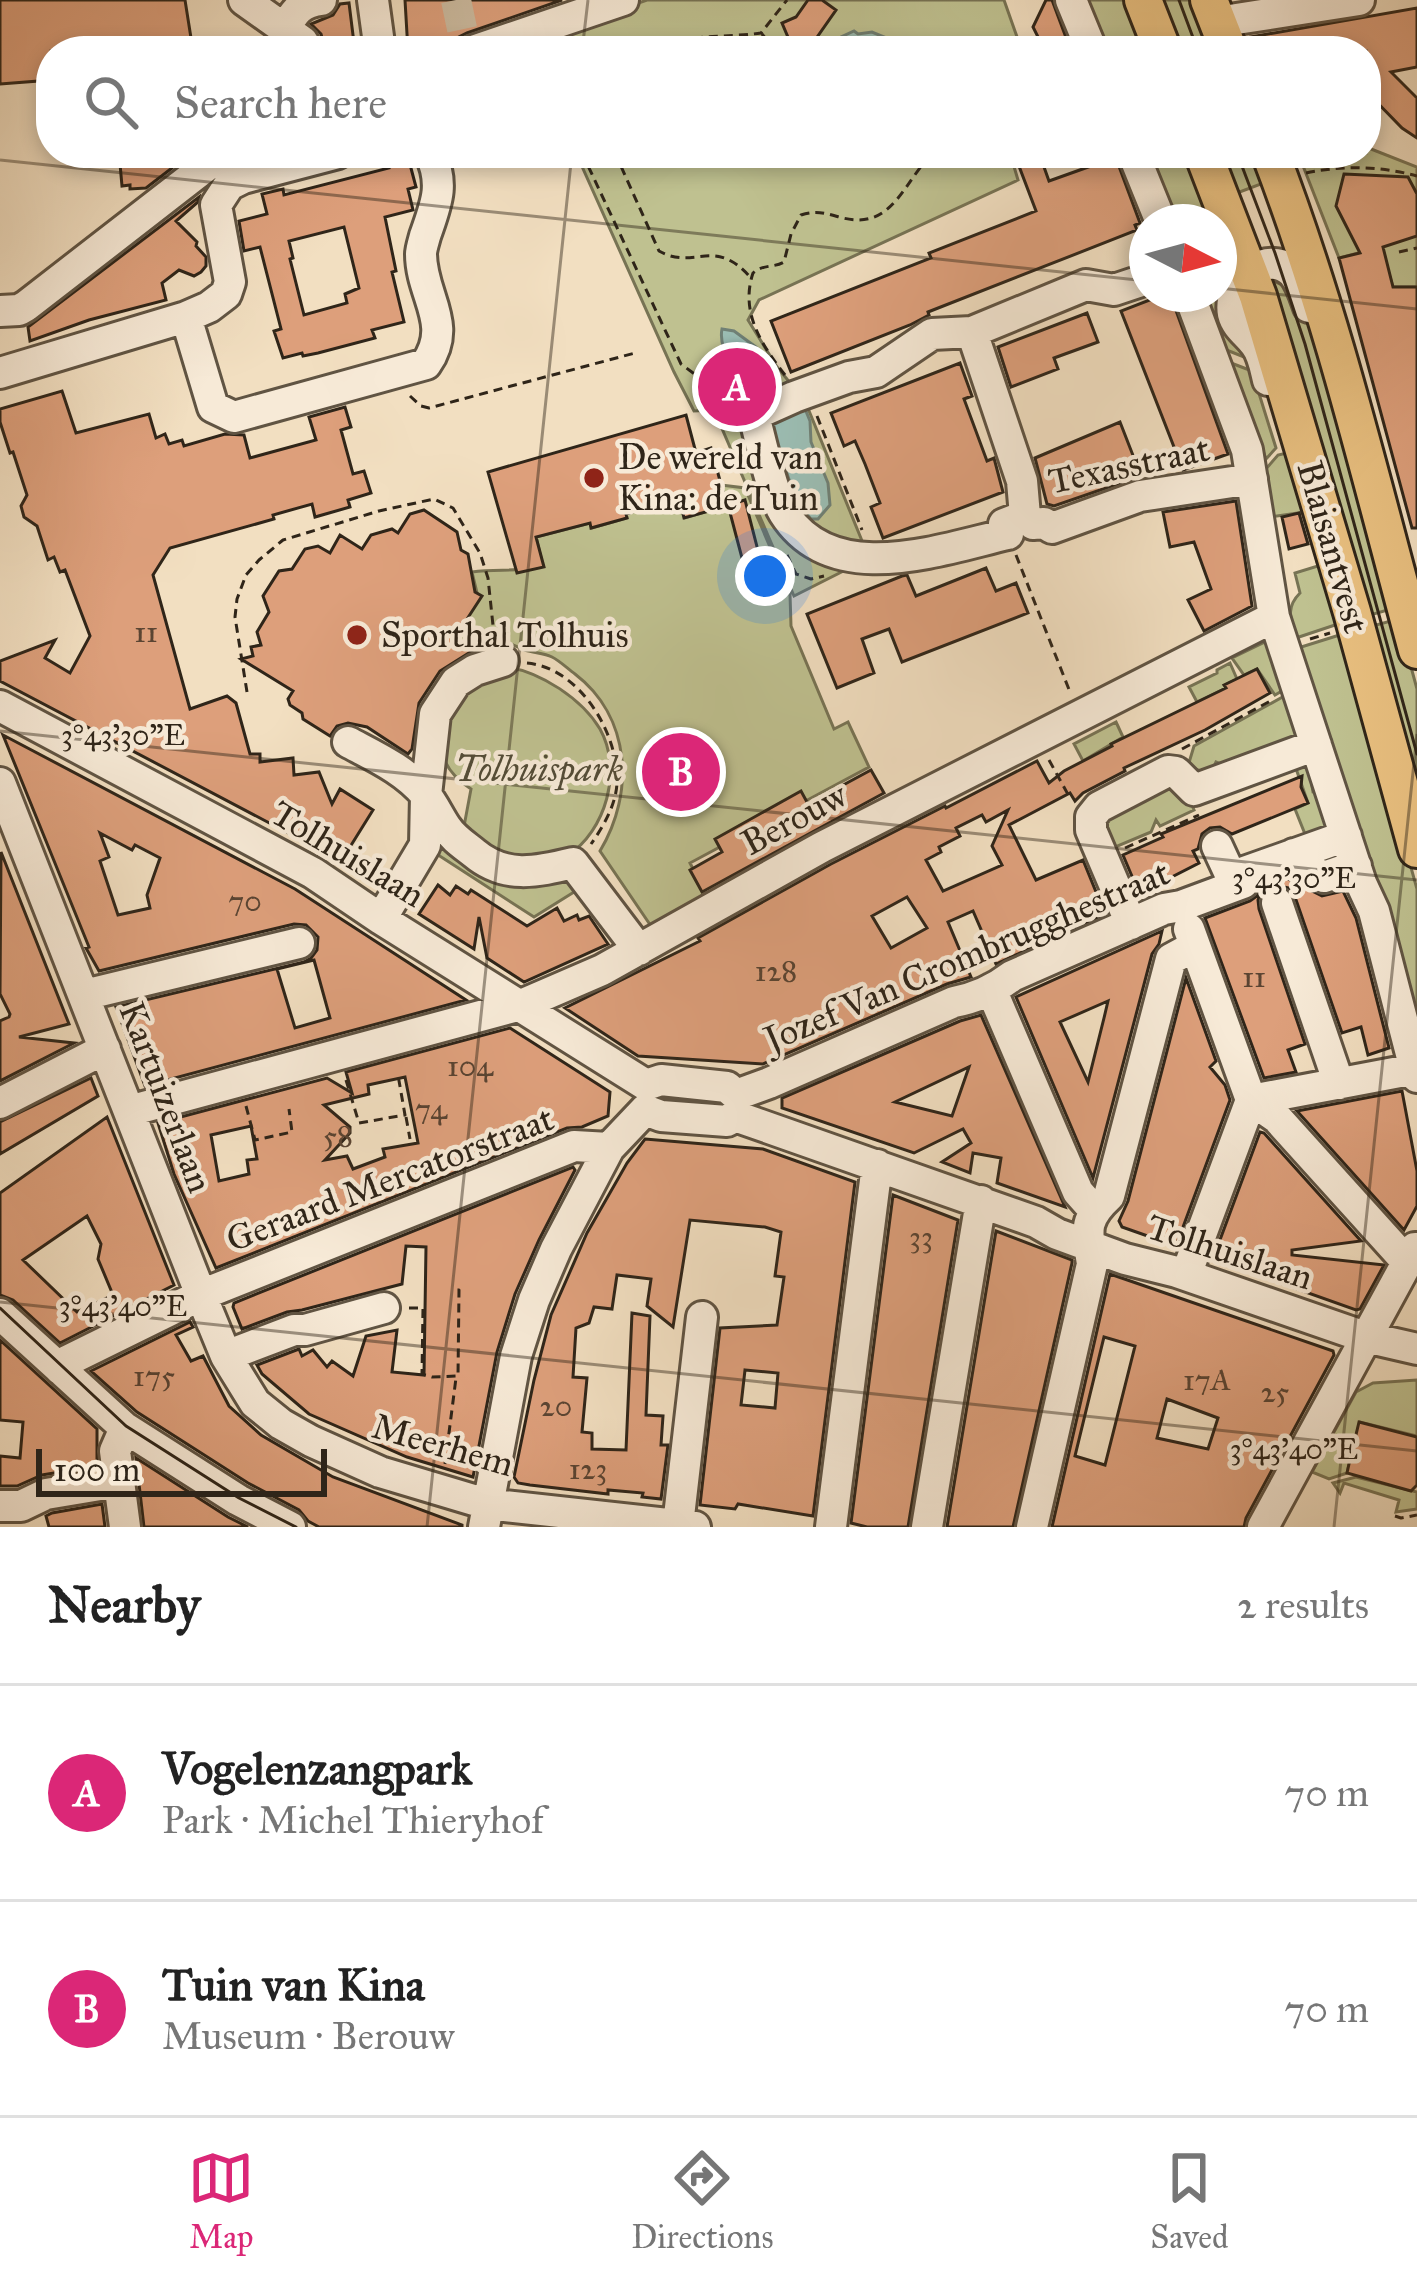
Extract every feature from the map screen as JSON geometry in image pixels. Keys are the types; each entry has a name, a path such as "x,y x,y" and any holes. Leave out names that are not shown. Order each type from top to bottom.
{"main road":[{"path":"1143,0 1156,36"},
{"name":"Blaisantvest","path":"1208,168 1219,204"},
{"name":"Blaisantvest","path":"1275,168 1305,224 1328,328 1407,577 1417,650"},
{"path":"1237,257 1305,224"},
{"name":"Blaisantvest","path":"1237,261 1258,296 1307,456 1417,850"}],"street":[{"path":"244,0 291,36"},
{"path":"296,36 298,7 321,0"},
{"path":"373,0 378,36"},
{"path":"507,36 623,0"},
{"path":"1071,0 1086,36"},
{"path":"1218,24 1359,0"},
{"path":"0,311 26,306 203,168"},
{"path":"0,373 209,307 226,294 230,282 216,205 230,185 282,168"},
{"path":"186,316 213,407 234,417 426,364 439,336 420,252 438,197 437,168"},
{"path":"1139,168 1154,204"},
{"path":"1237,258 1279,265 1293,273 1304,292 1382,572 1407,577"},
{"path":"872,559 838,555 808,540 782,511 759,412 849,377 876,372 932,334 972,332 1087,285 1114,290 1129,285"},
{"path":"1196,312 1247,449 1274,617 1374,910 1416,1073 1251,1100"},
{"path":"972,332 1022,481 1016,525"},
{"name":"Texasstraat","path":"872,559 922,553 1016,525 1043,523 1052,528 1140,496 1252,478"},
{"name":"Berouw","path":"129,1111 521,1005 602,970 823,847 1274,617"},
{"path":"381,919 425,845 435,715 456,682 503,662"},
{"name":"Tolhuislaan","path":"0,706 313,873 521,1005 646,1097 661,1117 727,1121 736,1105 877,1165 1125,1259 1186,1275 1364,1337 1417,1349"},
{"path":"348,742 401,770 426,795 449,832 487,864 517,872 586,862 646,946"},
{"path":"1131,924 1095,843 1091,817 1099,807 1168,771 1176,772 1194,790 1316,745"},
{"name":"Kartuizerlaan","path":"0,784 201,1295"},
{"path":"1217,846 1229,872 1248,887 1339,1084"},
{"name":"Jozef Van Crombrugghestraat","path":"736,1105 769,1083 954,1001 970,999 1165,909 1248,887 1294,854 1351,851"},
{"path":"1181,906 1251,1100 1276,1118 1412,1254 1263,1527"},
{"name":"Kartuizerlaan","path":"84,995 299,943"},
{"path":"1032,1527 1092,1264 1087,1231 1094,1210 1109,1196 1171,959 1196,946"},
{"path":"991,989 1078,1192 1094,1210"},
{"path":"0,1102 105,1049"},
{"path":"485,1516 516,1356 534,1300 609,1148 646,1097"},
{"path":"1186,1275 1251,1100"},
{"name":"Geraard Mercatorstraat","path":"60,1369 67,1361 201,1295 574,1146 609,1148"},
{"path":"831,1527 877,1165"},
{"path":"927,1527 981,1202"},
{"name":"Meerhem","path":"201,1295 226,1356 255,1403 311,1441 380,1472 440,1490 485,1516 687,1526 702,1317"},
{"path":"226,1356 295,1330 392,1308"},
{"path":"0,1314 124,1428 290,1527"},
{"path":"1364,1337 1417,1330"},
{"path":"124,1428 115,1451 125,1527"},
{"path":"13,1513 46,1494 118,1482"}],"path":[{"path":"723,36 761,33 787,0"},
{"path":"589,168 681,364 700,378 743,394 759,412"},
{"path":"622,168 659,251 675,257 731,258 751,278"},
{"path":"872,559 801,394 753,326 748,304 751,278 758,268 784,262 802,215 818,211 874,220 919,168"},
{"path":"1275,168 1308,172 1334,168"},
{"path":"1378,168 1417,176"},
{"path":"1399,253 1417,248"},
{"path":"385,376 429,408 635,353"},
{"path":"247,692 235,617 246,575 259,560 283,540 379,511 434,499 453,508 488,578 493,631 503,662 538,664 570,683 594,706 611,738 617,784 609,815 586,862"},
{"path":"1016,525 1079,716"},
{"path":"787,587 796,574"},
{"path":"1176,772 1180,749 1297,687"},
{"path":"1036,737 1076,808 1091,817"},
{"path":"338,1055 359,1123 405,1115"},
{"path":"398,1076 410,1139"},
{"path":"240,1081 255,1140 292,1132 289,1109"},
{"path":"440,1490 456,1376 459,1290 454,1290"},
{"path":"392,1308 423,1308 422,1374 456,1376"},
{"path":"1395,1516 1417,1515"}],"green space":[{"path":"647,0 1004,0 1017,36 543,36"},
{"path":"1080,0 1131,0 1145,36 1095,36"},
{"path":"1153,0 1198,0 1212,36 1167,36"},
{"path":"1381,153 1417,167 1417,287 1393,287 1381,247 1339,258 1304,168 1381,168"},
{"path":"583,168 1014,168 1018,180 759,300 748,320 805,401 869,558 794,596 714,410 694,411"},
{"path":"1150,168 1197,168 1210,204 1165,204"},
{"path":"1218,168 1264,168 1269,181 1229,196"},
{"path":"1267,280 1287,289 1307,319 1395,608 1363,617"},
{"path":"1237,293 1259,363 1224,349 1211,312 1237,312"},
{"path":"1231,363 1252,371 1276,448 1266,459"},
{"path":"1287,453 1344,622 1296,638 1290,614 1300,593 1295,573 1318,566 1305,512 1270,517 1265,470 1278,455"},
{"path":"721,485 745,488 790,594 791,626 834,729 848,722 869,767 690,863 706,894 651,926 600,851 619,805 622,757 617,734 594,692 552,657 499,639 493,654 474,650 453,637 478,597 472,572 543,566 536,537 590,523 592,528 679,497 685,518 712,510 706,489"},
{"path":"1398,619 1417,689 1417,817 1365,628"},
{"path":"1346,633 1417,889 1417,1040 1360,831 1298,648"},
{"path":"1265,642 1275,649 1287,688 1275,695 1257,669 1244,675 1232,658"},
{"path":"1230,663 1237,679 1197,702 1189,687"},
{"name":"Tolhuispark","path":"507,667 547,681 583,707 600,729 610,763 607,798 592,831 567,856 531,868 462,837 471,789 443,757 455,692"},
{"path":"1288,694 1304,744 1228,767 1216,762 1210,775 1188,766 1194,746"},
{"path":"1116,722 1123,737 1083,761 1074,744"},
{"path":"1307,753 1318,785 1312,786 1313,792 1321,793 1334,830 1309,844 1295,809 1308,803 1293,760"},
{"path":"1181,779 1194,810 1160,826 1156,820 1151,832 1113,848 1102,844 1103,812"},
{"path":"443,839 565,871 582,887 534,917 432,851"},
{"path":"1417,1380 1417,1436 1360,1422 1355,1439 1350,1439 1347,1473 1329,1479 1312,1472 1356,1392 1373,1383"},
{"path":"1356,1477 1417,1492 1417,1509 1396,1512 1399,1500 1344,1483 1340,1493 1333,1483"}],"water":[{"path":"854,31 882,36 843,36"},
{"path":"722,329 734,331 756,347 785,391 803,404 811,442 828,483 830,505 818,519 811,519 797,503 778,447 770,442 769,397 751,388 735,370 724,349"}],"building":[{"path":"0,0 185,0 191,36 36,36 36,81 0,84"},
{"path":"405,0 562,0 461,36 407,36"},
{"path":"808,0 822,0 836,10 818,36 788,36 782,23 796,17"},
{"path":"1046,0 1052,0 1065,36 1038,36 1033,27"},
{"path":"349,3 353,36 322,36 311,24 333,15 340,4"},
{"path":"1417,8 1417,67 1391,72 1417,98 1417,138 1381,106 1381,36 1257,36"},
{"path":"120,168 172,168 146,188 122,186"},
{"path":"389,168 411,168 416,187 408,189 413,210 385,217 404,322 372,330 375,338 283,358 274,331 281,329 260,247 244,251 239,221 267,214 262,194 283,189 284,195","holes":["344,227 359,288 345,294 347,303 304,315 289,241"]},
{"path":"1020,168 1044,168 1049,181 1085,168 1120,168 1133,204 1129,204 1129,233 791,372 771,321 931,258 929,253 1036,211"},
{"path":"1344,174 1408,177 1417,194 1417,236 1383,247 1393,287 1417,287 1417,528 1412,528 1339,258 1360,253 1336,206"},
{"path":"199,197 176,221 206,257 201,272 194,276 179,270 162,283 166,300 30,341 28,327"},
{"path":"1121,311 1177,312 1228,454 1183,470"},
{"path":"1087,313 1098,342 1054,358 1058,369 1011,387 998,347"},
{"path":"960,363 972,396 964,399 987,461 994,458 1003,492 883,538 871,507 880,503 865,464 855,441 844,446 831,413"},
{"path":"62,391 76,433 149,414 156,438 165,434 169,444 182,440 184,446 225,434 244,435 250,458 316,440 309,417 345,407 351,427 341,430 353,474 364,471 371,493 348,500 350,507 315,517 312,504 170,548 153,575 190,709 227,696 236,703 250,754 260,754 260,762 293,758 294,775 319,772 332,804 340,789 373,810 340,863 0,681 0,661 55,640 45,658 70,673 90,636 65,570 60,572 54,557 48,560 37,526 24,517 21,506 27,495 0,422 0,409"},
{"path":"686,415 696,453 711,448 727,506 684,518 679,497 626,514 627,518 536,537 544,567 517,573 488,472"},
{"path":"1120,422 1141,476 1054,506 1047,504 1035,458"},
{"path":"745,500 764,574 747,577 728,505"},
{"path":"1236,501 1252,606 1204,631 1188,600 1211,589 1194,542 1170,547 1163,512"},
{"name":"Sporthal Tolhuis","path":"424,510 457,532 461,550 468,554 475,592 482,596 454,639 472,651 440,671 419,703 408,754 367,727 348,723 337,726 330,736 290,705 293,691 241,659 253,656 251,647 261,645 257,632 269,612 263,596 279,571 292,569 305,549 318,546 330,553 340,535 362,549 371,535 392,529 398,533 410,514"},
{"path":"1299,513 1308,544 1289,549 1282,517"},
{"path":"986,568 996,591 1016,583 1028,613 902,662 889,629 862,639 874,673 837,688 807,614 902,576 907,575 916,596"},
{"path":"1257,669 1270,693 1124,768 1075,801 1070,793 1009,825 1036,880 1083,860 1105,914 996,964 973,911 948,922 971,977 763,1064 638,1056 565,1008 700,941 698,938 831,864 945,806 1037,761 1049,783 1111,744 1226,688 1224,685","holes":["1008,810 992,846 1002,865 943,891 926,860 960,836 956,828 982,815 986,822","907,897 927,928 891,948 872,916"]},
{"path":"3,735 295,889 466,1000 145,1086 116,1007 304,962 317,950 318,937 306,925 294,924 99,971","holes":["100,833 160,858 147,895 150,908 118,915 100,861 109,857","314,960 330,1018 295,1028 277,969"]},
{"path":"674,757 697,770 679,790 664,782"},
{"path":"871,770 884,793 702,892 690,870 722,852 715,839 801,791 808,804"},
{"path":"1302,776 1308,803 1232,834 1210,828 1193,851 1199,863 1160,883 1155,871 1134,881 1123,855 1163,837 1161,834"},
{"path":"1,852 69,1024 19,1037 74,1043 0,1081 0,1021 10,1014 0,994"},
{"path":"1286,878 1322,896 1343,891 1356,918 1389,1048 1368,1055 1361,1027 1342,1033 1295,897 1289,888 1272,884 1262,891 1259,909 1305,1044 1288,1050 1296,1072 1264,1078 1205,918 1250,901 1262,886"},
{"path":"438,885 450,895 456,886 468,894 471,890 527,926 557,908 564,921 589,916 608,944 524,982 487,958 479,917 474,949 419,914"},
{"path":"1162,931 1093,1178 1016,997","holes":["1108,1001 1088,1082 1060,1022"]},
{"path":"1186,978 1216,1061 1210,1067 1230,1100 1176,1246 1122,1227 1119,1221"},
{"path":"981,1015 1065,1207 997,1183 1001,1158 973,1153 970,1173 942,1162 971,1143 963,1129 914,1153 782,1108 782,1098","holes":["969,1067 952,1116 895,1102"]},
{"path":"510,1028 610,1092 608,1116 567,1128 216,1268 174,1174 158,1123 327,1078 352,1093 346,1072","holes":["405,1077 418,1143 383,1149 385,1157 353,1169 347,1156 325,1160 350,1133 350,1127 324,1105 369,1094 368,1085","251,1126 257,1159 247,1160 249,1174 219,1181 211,1135"]},
{"path":"91,1078 98,1096 0,1154 0,1122"},
{"path":"1402,1091 1417,1171 1417,1206 1404,1230 1297,1111"},
{"path":"107,1117 174,1285 60,1343 13,1300 0,1295 0,1193","holes":["87,1216 101,1244 98,1259 113,1295 77,1312 23,1260"]},
{"path":"1260,1132 1361,1241 1292,1250 1292,1255 1384,1265 1360,1309 1216,1260"},
{"path":"645,1139 763,1149 855,1182 813,1516 738,1504 735,1509 700,1505 720,1328 777,1325 784,1277 775,1276 781,1232 765,1227 690,1220 673,1327 647,1306 651,1279 617,1275 612,1309 594,1307 589,1323 576,1328 573,1377 587,1378 582,1432 592,1433 592,1449 626,1450 632,1313 650,1316 646,1415 663,1416 661,1445 668,1445 661,1499 642,1497 643,1493 530,1485 514,1477 551,1315 587,1233","holes":["745,1370 778,1373 775,1408 741,1405"]},
{"path":"573,1167 515,1294 497,1352 473,1477 407,1457 309,1414 262,1374 257,1365 299,1349 302,1356 313,1350 327,1367 332,1361 353,1376 366,1336 397,1330 392,1372 424,1375 426,1247 406,1246 402,1284 287,1312 242,1329 234,1303"},
{"path":"893,1195 958,1220 908,1527 867,1527 851,1523"},
{"path":"996,1231 1072,1263 1013,1527 947,1527"},
{"path":"1110,1274 1333,1351 1244,1527 1052,1527","holes":["1104,1337 1135,1346 1105,1465 1075,1456","1167,1399 1218,1418 1208,1449 1157,1438"]},
{"path":"190,1322 193,1327 176,1335 191,1361 203,1356 229,1406 261,1435 333,1477 462,1527 319,1527 299,1510 137,1412 91,1371"},
{"path":"0,1340 97,1429 97,1466 0,1486 0,1456 20,1458 23,1422 0,1420"},
{"path":"1359,1422 1417,1437 1417,1485 1411,1491 1347,1473 1351,1455 1346,1454"},
{"path":"136,1458 228,1517 248,1527 144,1527"},
{"path":"102,1504 105,1527 49,1527 46,1516 52,1513"}],"tunnel":[{"path":"456,0 464,36"}],"tram line":[{"path":"1179,0 1192,36"},
{"path":"1243,168 1305,344 1417,754"},
{"path":"0,1308 126,1426 239,1498 296,1527"}],"place":[{"name":"Vogelenzangpark","path":"737,387"},
{"name":"De wereld van Kina: de Tuin","path":"594,478"},
{"name":"Sporthal Tolhuis","path":"357,635"},
{"name":"Tuin van Kina","path":"681,772"}]}
